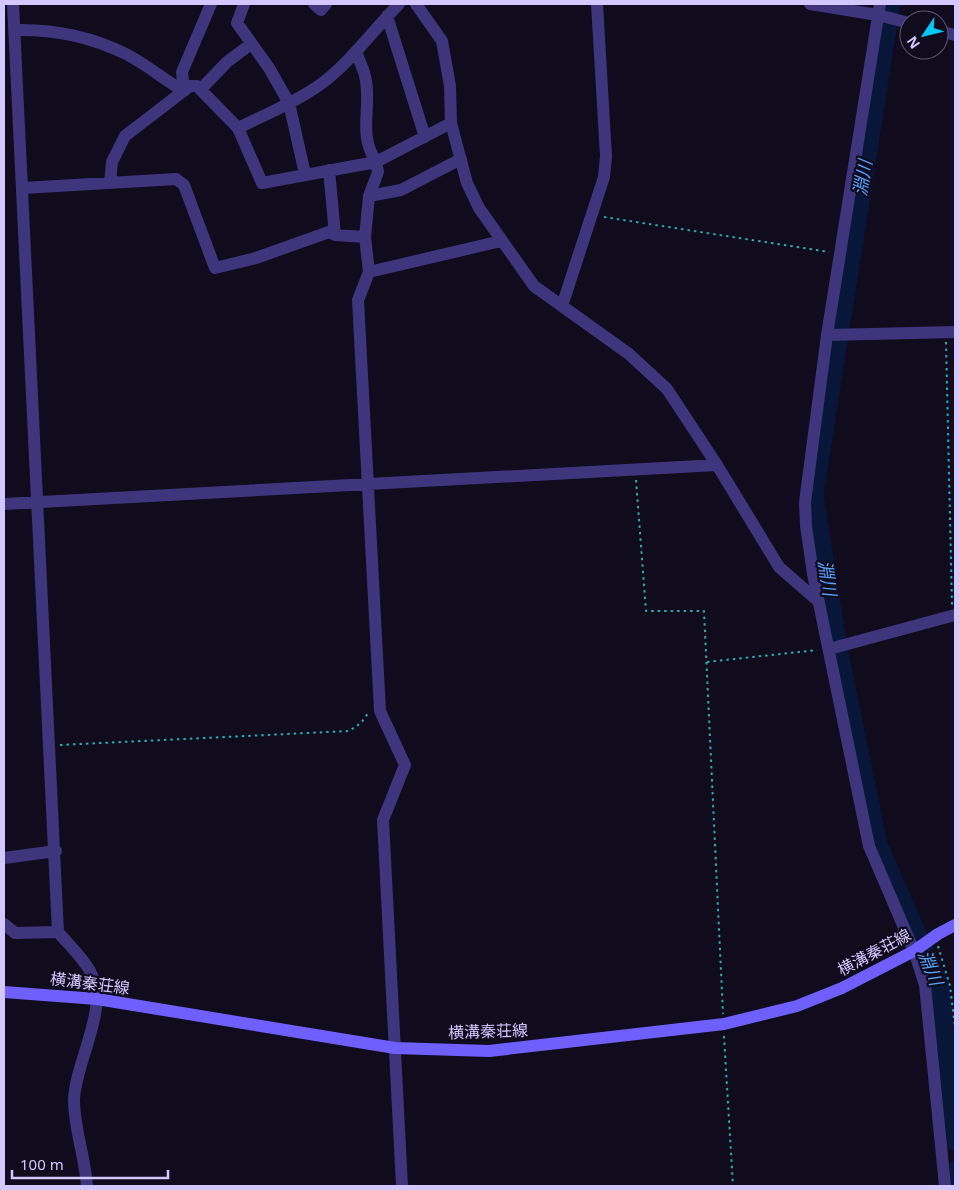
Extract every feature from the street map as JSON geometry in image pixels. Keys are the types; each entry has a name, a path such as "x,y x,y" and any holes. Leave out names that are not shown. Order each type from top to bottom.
{"main road":[{"name":"横溝秦荘線","path":"4,992 97,999 395,1048 488,1050 724,1024 797,1006 842,988 914,951 938,934 955,925"}],"street":[{"path":"13,4 24,188 56,851 58,932 92,974 97,999 93,1022 79,1069 74,1100 87,1186"},
{"path":"184,91 182,72 211,4"},
{"path":"244,4 237,23 289,103 305,174"},
{"path":"314,4 321,10 326,4"},
{"path":"238,128 289,103 321,84 356,51 399,4"},
{"path":"416,4 442,41 450,86 451,124 467,183 479,208 534,286 629,354 667,389 717,465 779,567 818,601"},
{"path":"562,306 604,177 606,156 598,4"},
{"path":"810,4 879,10 899,19"},
{"path":"879,10 827,335 805,502 806,526 818,601 869,846 914,951 926,985 945,1186"},
{"path":"387,16 425,137"},
{"path":"14,30 38,29 86,37 127,55 184,91"},
{"path":"201,89 227,62 251,44"},
{"path":"356,51 366,80 364,126 368,150 376,162 378,172 369,196 365,237 369,272 358,300 379,698 380,711 405,765 383,820 402,1186"},
{"path":"110,183 112,162 125,136 190,86 197,86 201,89 238,128 262,183 376,162 451,124"},
{"path":"369,196 401,190 461,159"},
{"path":"329,170 335,235"},
{"path":"24,188 176,179 184,185 214,268 256,258 329,232 335,235 365,237"},
{"path":"369,272 501,240"},
{"path":"827,335 951,332"},
{"path":"4,504 636,471 717,465"},
{"path":"829,649 954,615"},
{"path":"4,858 56,851"},
{"path":"4,924 15,933 58,932"}],"path":[{"path":"591,215 840,253"},
{"path":"951,332 954,615"},
{"path":"636,471 646,611 704,611 733,1186"},
{"path":"706,662 829,649"},
{"path":"50,746 349,731 361,723 379,698"},
{"path":"938,934 939,949 950,986 955,1027"}],"waterway":[{"name":"淵川","path":"891,4 814,495 839,653 878,844 940,987 955,1141"},
{"name":"淵川","path":"955,1171 955,1183"}]}
